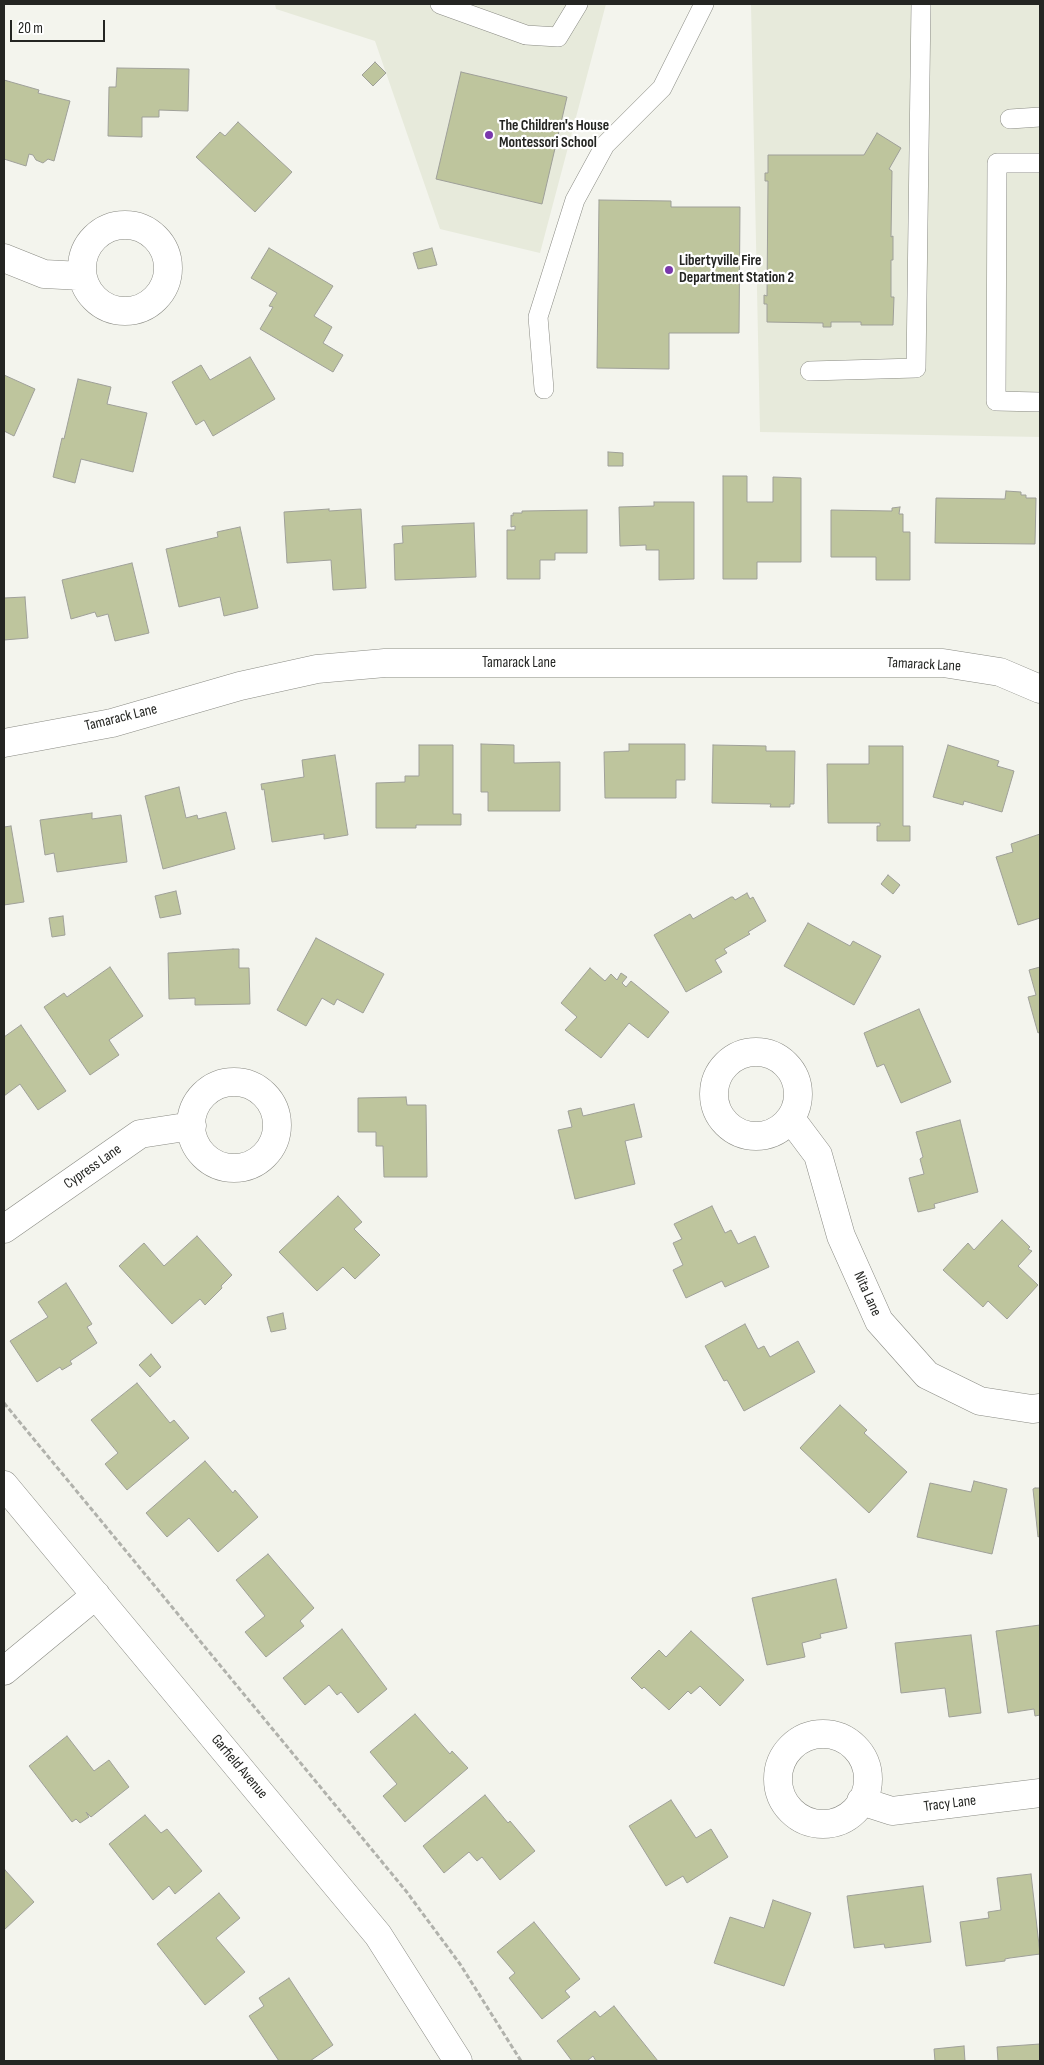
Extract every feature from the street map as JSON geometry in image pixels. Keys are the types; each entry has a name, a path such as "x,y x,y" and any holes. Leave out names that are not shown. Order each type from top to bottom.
{"street":[{"path":"4,258 44,274 82,276"},
{"name":"Tamarack Lane","path":"4,743 112,722 240,686 317,669 385,663 943,663 1000,672 1040,689"},
{"name":"Nita Lane","path":"791,1119 818,1155 841,1236 879,1321 927,1375 980,1401 1032,1409 1040,1408"},
{"name":"Cypress Lane","path":"4,1229 140,1134 192,1126"},
{"name":"Garfield Avenue","path":"4,1485 378,1935 458,2061"},
{"path":"4,1671 96,1595"},
{"name":"Tracy Lane","path":"861,1801 892,1811 1040,1792"}],"lane":[{"path":"440,4 526,35 558,37 578,4"},
{"path":"544,389 538,317 575,200 605,145 662,88 704,4"},
{"path":"810,371 916,368 921,4"},
{"path":"1010,119 1040,116"},
{"path":"1040,163 997,163 996,401 1040,402"}],"path":[{"path":"4,1403 406,1891 460,1964 521,2061"}],"shaded area":[{"name":"The Children's House Montessori School","path":"275,4 606,4 540,253 440,229 375,41 276,9"},
{"path":"751,4 1040,4 1040,437 760,432"}],"building":[{"path":"375,62 386,73 373,86 362,75"},
{"path":"117,68 189,69 188,111 159,110 159,117 142,117 142,137 108,136 109,87 116,87"},
{"path":"461,72 567,97 542,204 436,179"},
{"path":"4,80 39,90 38,93 70,101 54,161 48,159 43,163 29,154 26,166 4,159"},
{"path":"238,122 292,172 255,212 196,157 220,132 225,136"},
{"path":"877,133 901,148 889,169 892,171 891,237 893,236 893,260 891,260 891,297 894,297 893,325 861,325 861,322 831,322 831,327 823,327 823,323 767,322 767,304 764,304 764,295 767,296 768,181 765,181 765,173 768,173 768,155 864,155"},
{"name":"Libertyville Fire Department Station 2","path":"599,200 671,201 671,207 740,207 739,333 669,333 669,369 597,368"},
{"path":"269,248 333,286 314,316 332,327 323,343 343,355 333,372 260,329 273,307 269,306 277,293 251,278"},
{"path":"432,248 437,265 418,269 413,253"},
{"path":"250,357 275,399 213,436 204,420 196,425 172,382 201,365 210,380"},
{"path":"4,375 35,389 14,436 4,431"},
{"path":"78,379 111,387 107,404 147,413 133,472 81,459 75,483 53,477"},
{"path":"608,452 623,453 623,466 608,466"},
{"path":"723,476 747,476 747,502 773,502 773,477 801,478 801,562 757,562 757,579 723,579"},
{"path":"1006,491 1021,492 1021,495 1026,495 1026,498 1036,498 1035,544 935,543 936,498 1005,499"},
{"path":"654,502 694,502 694,579 659,580 659,550 646,550 646,545 620,546 619,507 654,506"},
{"path":"900,507 899,514 903,514 903,532 910,532 910,580 876,580 876,557 831,557 831,510 892,511 892,508"},
{"path":"329,509 329,511 361,509 366,588 333,590 331,560 287,563 284,512"},
{"path":"587,510 587,553 555,553 555,560 540,560 540,579 507,579 507,530 515,530 515,526 511,527 511,515 513,516 513,513 522,513 522,511"},
{"path":"474,523 476,577 395,580 394,544 403,543 402,526"},
{"path":"240,527 258,608 224,616 220,597 179,607 166,549 218,537 217,532"},
{"path":"132,563 149,633 115,641 108,614 97,617 95,612 71,619 62,580"},
{"path":"25,597 28,638 4,640 4,598"},
{"path":"481,744 514,745 514,763 560,762 560,811 488,811 488,792 481,792"},
{"path":"629,744 685,744 685,780 676,780 676,798 605,798 604,752 629,751"},
{"path":"419,745 453,745 453,814 461,814 461,825 416,825 416,828 376,828 376,783 405,782 405,776 419,776"},
{"path":"713,745 766,746 766,751 795,751 794,804 790,804 790,807 770,807 771,804 712,803"},
{"path":"948,745 999,761 997,766 1014,771 1002,812 964,801 963,805 933,797"},
{"path":"869,746 903,746 903,826 910,826 910,841 877,841 877,826 880,826 880,823 828,823 827,764 869,764"},
{"path":"335,755 348,835 324,839 324,834 272,842 264,789 262,790 261,784 304,777 302,760"},
{"path":"179,787 186,818 197,815 198,819 226,812 235,849 163,869 145,796"},
{"path":"92,813 92,819 121,815 127,862 57,872 54,853 45,855 40,820"},
{"path":"11,826 24,902 4,905 4,827"},
{"path":"1040,834 1040,918 1018,925 996,857 1013,852 1011,844"},
{"path":"888,875 900,885 893,894 881,884"},
{"path":"176,891 181,914 160,918 155,896"},
{"path":"747,893 750,899 753,897 766,921 748,932 750,934 724,949 727,953 715,960 722,972 686,992 654,935 690,914 693,919 731,897 735,900"},
{"path":"63,916 65,935 52,937 49,918"},
{"path":"808,923 850,946 853,941 881,956 854,1005 784,966"},
{"path":"316,938 384,974 363,1013 337,999 334,1005 322,998 306,1026 277,1010"},
{"path":"239,949 239,968 249,968 250,1004 195,1005 195,998 169,999 168,953"},
{"path":"110,967 143,1016 109,1040 119,1055 90,1075 44,1007 64,993 67,997"},
{"path":"1040,967 1040,1032 1038,1033 1028,997 1036,995 1029,970"},
{"path":"590,968 605,981 611,974 617,980 621,973 627,977 622,983 626,987 631,981 669,1012 648,1038 629,1023 601,1058 565,1030 577,1017 561,1003"},
{"path":"919,1009 951,1082 901,1103 884,1064 877,1067 864,1033"},
{"path":"21,1025 66,1091 38,1110 20,1084 4,1096 4,1037"},
{"path":"406,1097 407,1105 426,1105 427,1177 384,1177 383,1146 376,1146 376,1132 358,1132 358,1098"},
{"path":"634,1104 642,1137 625,1141 635,1184 575,1199 558,1130 572,1127 568,1111 581,1108 583,1116"},
{"path":"960,1120 978,1192 934,1204 935,1208 918,1212 909,1178 924,1174 920,1159 923,1157 916,1132"},
{"path":"338,1196 362,1222 354,1229 380,1255 355,1279 343,1267 317,1291 279,1252"},
{"path":"712,1206 725,1233 731,1230 738,1244 755,1236 769,1267 725,1287 722,1281 686,1298 673,1270 683,1265 673,1243 682,1239 674,1224"},
{"path":"1002,1220 1030,1247 1028,1249 1032,1251 1018,1266 1038,1285 1007,1319 988,1301 983,1307 943,1270 968,1243 974,1250"},
{"path":"197,1236 232,1275 205,1305 200,1299 172,1324 119,1266 144,1243 164,1266"},
{"path":"66,1283 92,1324 87,1327 97,1343 70,1361 72,1364 62,1370 60,1367 37,1382 10,1341 48,1317 38,1302"},
{"path":"283,1313 286,1329 271,1332 267,1317"},
{"path":"745,1324 758,1349 764,1346 770,1357 798,1341 815,1372 744,1411 727,1380 724,1381 705,1346"},
{"path":"151,1354 161,1367 150,1377 139,1365"},
{"path":"137,1383 170,1423 174,1420 189,1438 127,1490 105,1464 118,1453 91,1420"},
{"path":"840,1405 867,1430 864,1433 907,1472 869,1513 800,1448"},
{"path":"205,1461 233,1493 235,1490 258,1517 218,1552 189,1518 167,1537 146,1513"},
{"path":"974,1481 1007,1489 992,1554 917,1537 930,1483 971,1492"},
{"path":"1040,1488 1040,1536 1038,1537 1033,1489"},
{"path":"268,1554 314,1608 300,1621 304,1626 266,1657 245,1632 265,1616 236,1580"},
{"path":"836,1579 847,1628 820,1634 821,1638 802,1643 805,1657 767,1665 752,1598"},
{"path":"1040,1625 1040,1715 1035,1716 1034,1709 1008,1713 996,1631"},
{"path":"342,1629 387,1689 358,1713 341,1692 337,1695 329,1685 305,1705 283,1678"},
{"path":"691,1631 744,1680 720,1706 700,1686 691,1694 688,1691 669,1710 631,1678 659,1650 666,1657"},
{"path":"971,1635 981,1713 949,1717 945,1688 901,1693 895,1643"},
{"path":"415,1714 450,1754 452,1751 468,1768 405,1822 383,1796 397,1784 370,1752"},
{"path":"67,1736 94,1771 109,1760 129,1787 91,1817 86,1812 89,1817 80,1823 76,1819 72,1822 29,1766"},
{"path":"485,1795 535,1851 500,1880 482,1857 477,1861 469,1852 444,1873 423,1846"},
{"path":"671,1800 696,1838 711,1829 728,1857 687,1883 683,1876 666,1886 629,1826"},
{"path":"145,1815 161,1833 167,1829 202,1871 175,1894 169,1886 153,1900 109,1844"},
{"path":"4,1871 34,1902 4,1930"},
{"path":"1031,1874 1040,1954 966,1966 960,1922 989,1918 988,1912 1001,1910 997,1878"},
{"path":"923,1886 931,1942 885,1948 884,1944 854,1948 847,1896"},
{"path":"219,1893 240,1918 216,1938 245,1972 205,2005 157,1944"},
{"path":"773,1900 811,1913 784,1986 714,1963 730,1917 764,1928"},
{"path":"534,1922 580,1979 565,1991 570,1997 542,2019 509,1978 515,1973 497,1952"},
{"path":"289,1978 333,2045 310,2061 279,2061 249,2016 264,2006 259,1998"},
{"path":"614,2006 658,2061 596,2061 593,2056 587,2061 572,2061 557,2041 595,2011 600,2017"},
{"path":"1040,2044 1040,2061 998,2061 997,2047"},
{"path":"964,2046 965,2061 935,2061 934,2049"}],"place":[{"name":"The Children's House Montessori School","path":"489,135"},
{"name":"Libertyville Fire Department Station 2","path":"669,270"}]}
